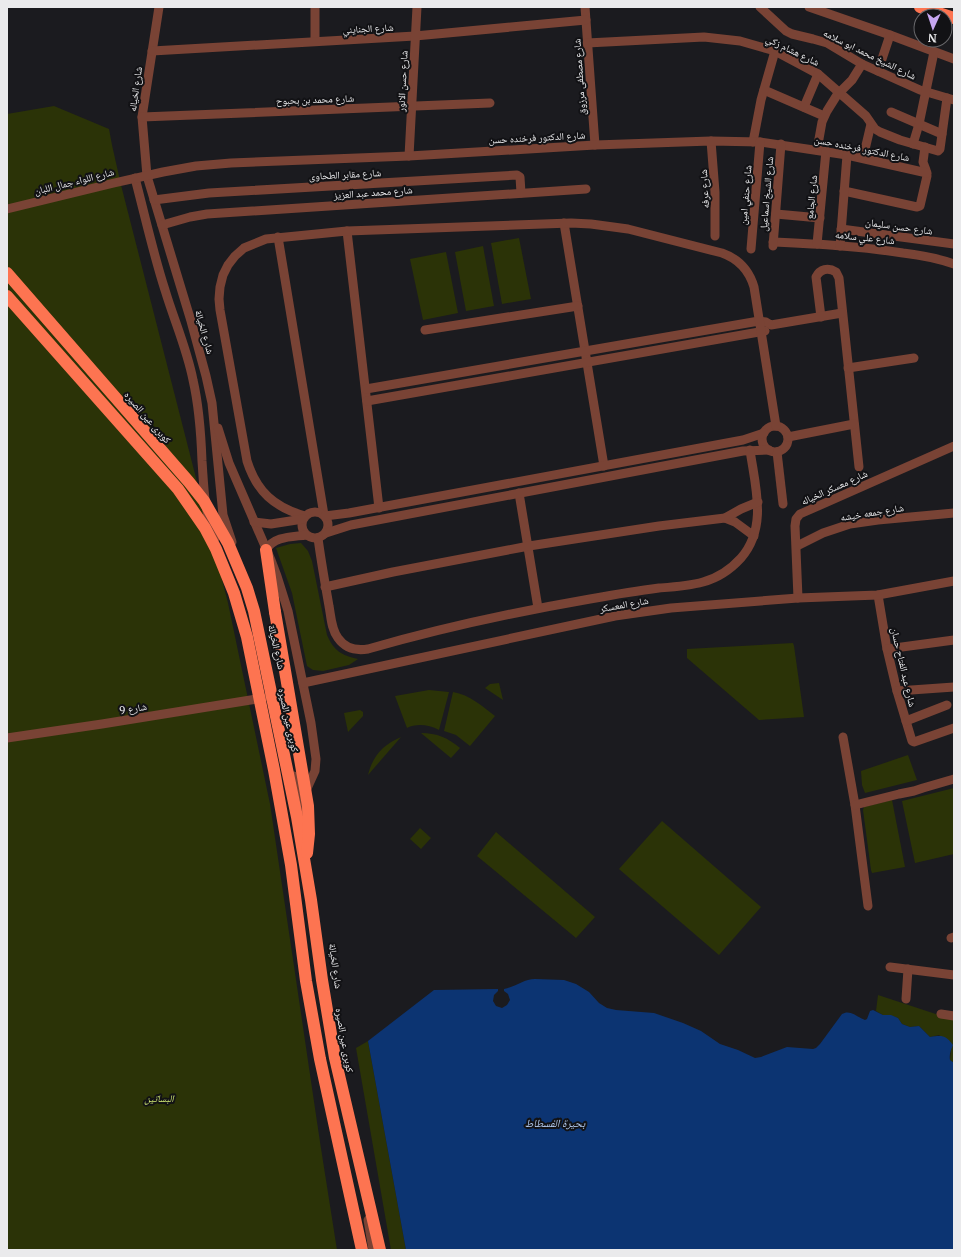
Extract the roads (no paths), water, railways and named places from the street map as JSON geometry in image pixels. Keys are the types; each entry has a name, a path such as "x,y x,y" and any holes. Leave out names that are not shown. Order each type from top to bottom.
{"highway":[{"path":"920,7 954,18"},
{"name":"كوبرى عين الصيره","path":"7,273 204,501 228,543 247,588 254,611 297,817 335,1058 380,1250"},
{"path":"7,296 178,489 216,549 234,593 247,637 287,842 306,981 320,1059 362,1250"},
{"path":"266,550 274,612 308,806 309,834 305,862"}],"street":[{"name":"شارع الخياله","path":"147,176 142,117 159,7"},
{"path":"315,7 315,41"},
{"name":"شارع حسن الانور","path":"409,156 417,7"},
{"name":"شارع مصطفى مرزوق","path":"585,7 595,145"},
{"name":"شارع الشيخ محمد ابو سلامه","path":"760,7 786,31 792,34 827,43 862,64 925,92 951,99"},
{"path":"809,7 954,59"},
{"name":"شارع الجنايني","path":"152,51 415,36 586,20"},
{"path":"878,71 890,35"},
{"name":"شارع هشام زكي","path":"587,43 704,37 740,41 775,51 818,74 868,118 875,129 880,132 936,151 939,151 942,134"},
{"name":"شارع حنفي امين","path":"751,250 757,142 764,90 775,51"},
{"path":"913,144 919,124 934,52"},
{"name":"شارع الجامع","path":"817,244 820,218 822,122 833,100 852,80 862,64"},
{"path":"804,107 818,74"},
{"path":"764,90 824,116"},
{"path":"891,112 942,134 951,99"},
{"name":"شارع محمد بن بحبوح","path":"142,117 490,103"},
{"path":"863,158 871,124"},
{"name":"شارع الدكتور فرخنده حسن","path":"147,176 180,168 213,164 409,156 595,145 711,141 757,142 822,150 927,173"},
{"name":"شارع عرفه","path":"711,141 716,215 715,236"},
{"name":"شارع الشيخ اسماعيل","path":"773,244 781,144"},
{"path":"844,191 920,206 927,173 923,162 925,147"},
{"path":"840,246 847,155"},
{"name":"شارع مقابر الطحاوى","path":"154,200 209,193 517,175 520,177 521,193"},
{"name":"شارع اللواء جمال اللبان","path":"7,209 147,176"},
{"name":"شارع الخيالة","path":"147,176 199,349 212,403 223,515 253,594 300,804 331,1007 372,1250"},
{"path":"135,178 161,280 186,350 198,405 204,497 208,517 240,599 247,622 263,698 279,776 300,902 315,1009 358,1250"},
{"name":"شارع محمد عبد العزيز","path":"162,225 207,214 586,189"},
{"path":"776,214 820,218"},
{"path":"564,223 604,466"},
{"path":"304,518 281,507 272,500 263,492 251,472 247,461 219,299 223,275 228,265 244,248 266,238 347,231 564,223 592,224 628,229 729,255 744,267 752,280 754,287 776,426"},
{"name":"شارع حسن سليمان","path":"841,229 954,244"},
{"path":"347,231 379,508"},
{"path":"278,237 325,516 329,524 326,533"},
{"name":"شارع علي سلامه","path":"773,244 817,244 891,251 918,255 954,264"},
{"path":"821,317 816,277 822,270 833,270 838,275 859,467"},
{"path":"161,280 172,280 176,274"},
{"path":"170,306 174,297 181,297 184,299"},
{"path":"426,330 578,306"},
{"path":"367,401 761,332 768,329 771,325 842,313"},
{"path":"366,389 759,321 766,322 771,325"},
{"path":"848,368 914,358"},
{"path":"212,403 229,462 277,576 285,599 311,723 316,759 315,771 300,804"},
{"path":"788,437 854,424"},
{"path":"254,522 271,524 304,518 313,512 321,513 325,516 379,508 743,440 764,433 769,428 776,426 782,428 788,437 787,445 781,451 750,450 519,493 351,525 326,533 318,538 314,538 306,534 302,527 304,518"},
{"path":"764,433 764,444 773,451 783,504"},
{"name":"شارع معسكر الخياله","path":"798,598 795,526 796,519 800,514 954,446"},
{"path":"318,538 334,633 343,644 357,650 368,649 455,626 538,608 704,582 721,574 736,563 748,549 754,536 757,523 758,502 750,450"},
{"path":"519,493 524,480"},
{"path":"511,483 519,493 529,546 538,608"},
{"path":"326,587 529,546 652,527 725,518 740,509 758,502"},
{"name":"شارع جمعه خيشه","path":"797,546 823,533 850,524 878,520 954,516"},
{"path":"725,518 735,522 754,536"},
{"path":"266,550 269,545 277,540 306,534"},
{"name":"شارع المعسكر","path":"303,683 615,616 671,608 798,598 878,596 954,581"},
{"name":"شارع عبد الفتاح حسان","path":"878,596 887,649 897,692 913,742 954,728"},
{"path":"887,649 954,640"},
{"path":"897,692 954,687"},
{"name":"شارع 9","path":"7,738 263,698"},
{"path":"906,721 948,706"},
{"path":"843,737 855,805 868,906"},
{"path":"855,805 914,791 954,779"},
{"path":"304,935 320,932"},
{"path":"890,967 954,975"},
{"path":"906,999 908,969"},
{"path":"941,1014 954,1016"}],"water":[{"name":"بحيرة الفسطاط","path":"527,980 564,980 576,984 589,992 599,1003 607,1008 654,1013 701,1031 720,1044 755,1058 787,1047 816,1048 842,1014 848,1012 865,1020 867,1019 870,1011 873,1010 883,1015 891,1015 898,1018 902,1024 910,1027 919,1026 930,1037 943,1036 948,1039 953,1045 950,1052 950,1060 954,1063 954,1250 406,1250 368,1041 434,990 498,989 494,995 493,1001 496,1006 502,1008 507,1005 510,1000 504,989"}],"park label":[{"name":"البساتين","path":"159,1098"}]}
